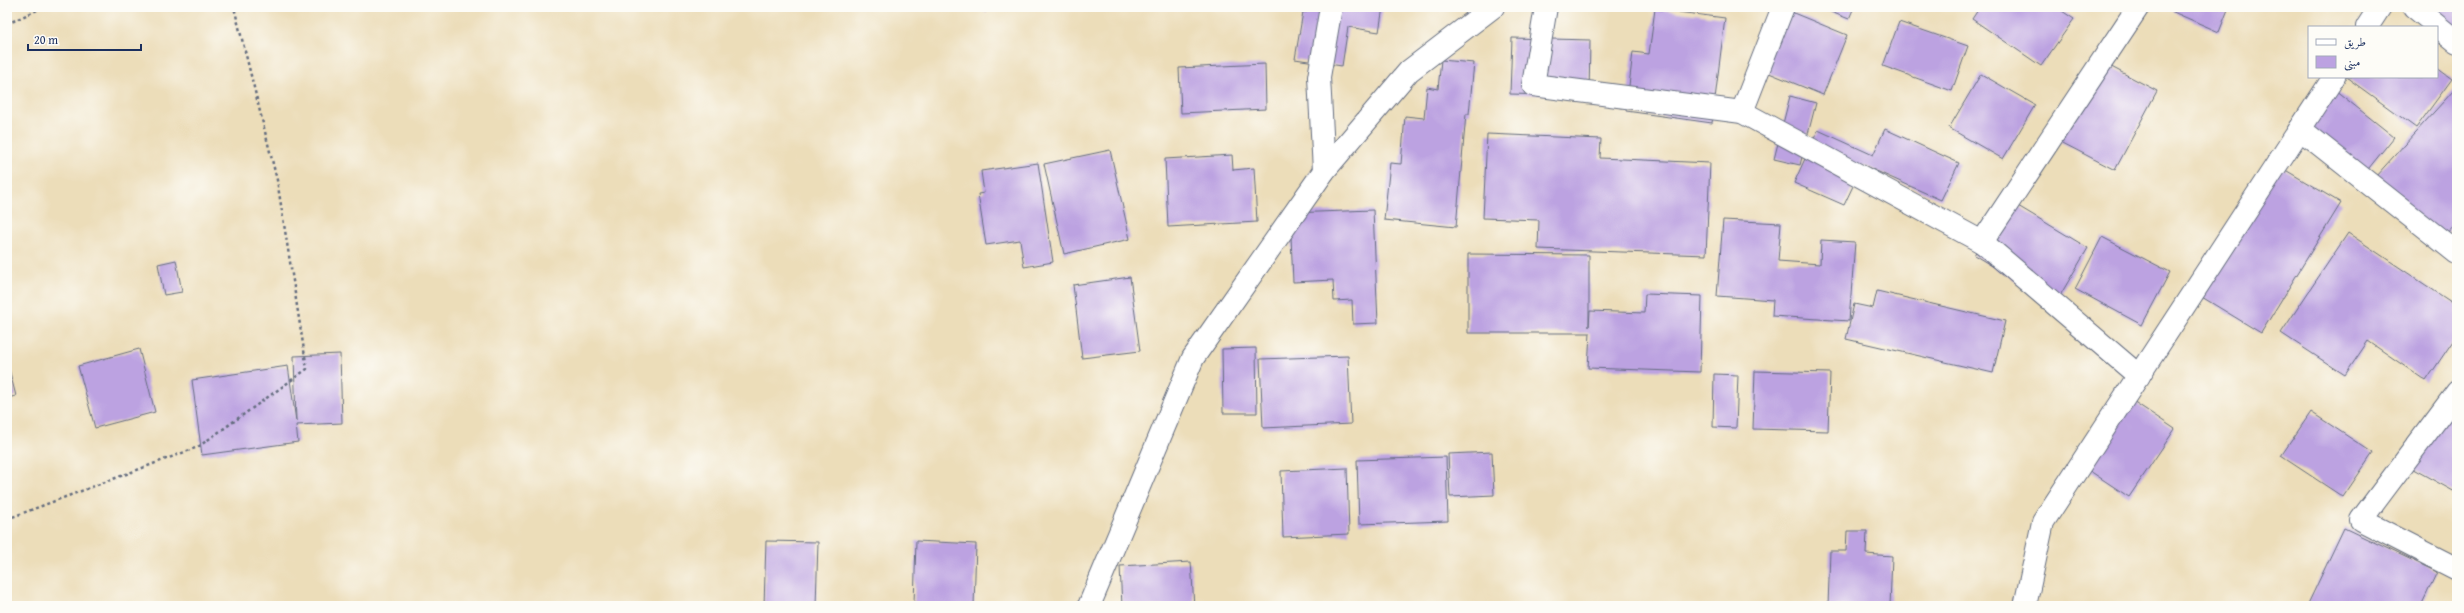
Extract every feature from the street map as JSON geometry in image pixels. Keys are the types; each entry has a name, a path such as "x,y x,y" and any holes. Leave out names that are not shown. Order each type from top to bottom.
{"street":[{"path":"1324,171 1319,77 1331,7"},
{"path":"1089,606 1193,358 1324,171 1409,71 1494,7"},
{"path":"1546,7 1533,85 1742,112 1982,242 2139,376"},
{"path":"1742,112 1783,7"},
{"path":"1982,242 2138,7"},
{"path":"2368,26 2380,7"},
{"path":"2414,7 2437,26"},
{"path":"2438,27 2457,42"},
{"path":"2025,606 2043,522 2333,78"},
{"path":"2300,129 2457,253"},
{"path":"2457,392 2362,520 2457,569"}],"path":[{"path":"7,24 44,7"},
{"path":"7,519 198,447 307,369 277,180 234,7"}],"building":[{"path":"983,7 996,7 985,12"},
{"path":"1308,7 1383,7 1379,32 1348,27 1342,66 1295,59 1303,12 1307,12"},
{"path":"1779,7 1847,35 1823,95 1752,66"},
{"path":"1818,7 1854,7 1849,19"},
{"path":"1980,7 2056,7 2074,19 2041,66 1972,19"},
{"path":"2172,7 2229,7 2219,32 2171,11"},
{"path":"2417,7 2457,7 2457,38"},
{"path":"1655,9 1725,18 1712,123 1626,111 1633,52 1649,54"},
{"path":"1899,22 1968,46 1952,91 1883,66"},
{"path":"1512,38 1590,40 1589,96 1510,94"},
{"path":"1441,60 1474,63 1469,114 1466,114 1456,227 1384,220 1390,163 1401,164 1405,116 1424,118 1427,87 1438,89"},
{"path":"2100,61 2157,91 2115,170 2057,140"},
{"path":"1265,64 1266,109 1181,113 1179,68"},
{"path":"2438,69 2452,79 2416,128 2347,78 2438,78"},
{"path":"1981,74 2035,105 2003,159 1949,128"},
{"path":"2330,86 2394,137 2356,184 2292,132"},
{"path":"2454,90 2457,93 2457,222 2442,238 2375,177"},
{"path":"1790,96 1816,103 1800,165 1774,159"},
{"path":"1885,129 1959,163 1941,200 1863,165 1844,205 1794,183 1818,130 1873,155"},
{"path":"1487,134 1601,139 1600,158 1710,163 1706,255 1538,249 1539,220 1483,218"},
{"path":"1110,150 1130,239 1064,254 1044,164"},
{"path":"1232,155 1233,170 1254,168 1257,222 1168,227 1165,159"},
{"path":"1038,163 1053,262 1024,267 1020,240 986,245 978,194 984,193 981,171"},
{"path":"2277,165 2341,203 2261,333 2192,291"},
{"path":"2008,200 2088,248 2055,304 1974,255"},
{"path":"1373,210 1378,323 1353,324 1352,300 1334,301 1333,280 1293,282 1290,213"},
{"path":"1723,220 1781,223 1778,261 1820,264 1821,240 1855,242 1849,321 1772,316 1773,300 1717,296"},
{"path":"2348,233 2457,306 2457,335 2426,381 2368,341 2345,375 2281,333"},
{"path":"2102,237 2170,272 2142,325 2075,289"},
{"path":"1468,254 1589,255 1589,327 1590,311 1644,313 1645,294 1702,296 1700,372 1588,368 1590,333 1468,333"},
{"path":"176,260 182,292 164,295 158,264"},
{"path":"1130,277 1140,351 1082,358 1073,285"},
{"path":"1877,291 2005,321 1993,373 1846,339 1854,304 1873,308"},
{"path":"1256,348 1257,413 1223,413 1222,349"},
{"path":"139,349 155,412 95,428 78,366"},
{"path":"340,354 342,423 296,425 298,442 202,455 192,380 288,366 296,421 294,356"},
{"path":"1348,356 1351,424 1263,428 1260,359"},
{"path":"7,361 16,396 7,398"},
{"path":"1755,371 1830,373 1828,431 1753,429"},
{"path":"1714,374 1738,375 1736,428 1713,427"},
{"path":"2121,393 2175,429 2129,497 2075,461"},
{"path":"2437,404 2457,415 2457,493 2404,464"},
{"path":"2311,412 2373,453 2343,497 2281,456"},
{"path":"1492,452 1494,495 1450,497 1448,454"},
{"path":"1446,457 1448,521 1359,524 1357,460"},
{"path":"1347,468 1349,534 1283,537 1281,471"},
{"path":"2344,528 2437,572 2421,606 2307,606"},
{"path":"1847,531 1867,531 1866,554 1892,556 1890,606 1828,606 1830,551 1846,551"},
{"path":"766,541 818,542 816,606 764,606"},
{"path":"916,541 976,544 974,606 914,604"},
{"path":"1191,562 1194,606 1122,606 1120,566"}]}
